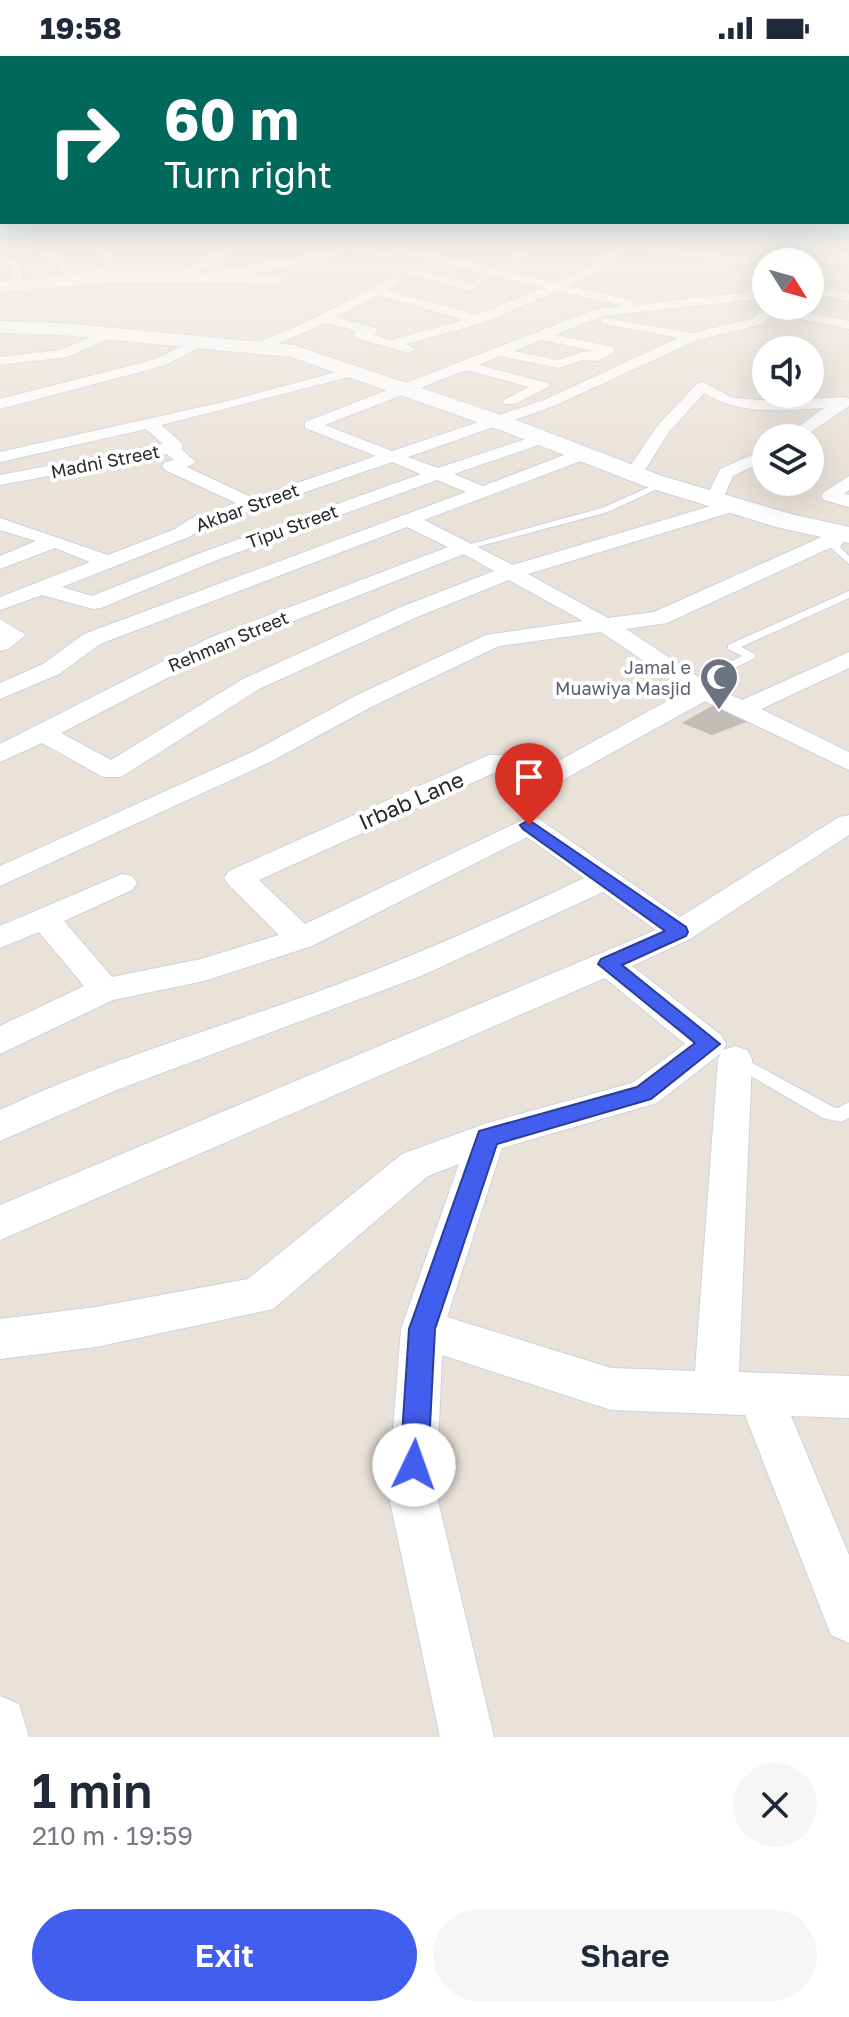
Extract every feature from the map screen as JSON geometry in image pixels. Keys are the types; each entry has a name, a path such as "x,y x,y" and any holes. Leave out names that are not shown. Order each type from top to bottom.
{"street":[{"path":"259,347 308,324"},
{"path":"346,324 371,331 360,335 449,363 543,386 489,418"},
{"path":"393,324 457,345 559,364 582,356 592,358 657,330"},
{"path":"390,344 461,324"},
{"path":"493,324 540,336 621,345"},
{"path":"483,492 311,425 403,389 449,363 496,353 571,324"},
{"path":"629,324 692,337"},
{"path":"719,324 729,327"},
{"path":"489,418 549,403 692,337 741,324"},
{"path":"0,327 294,351 489,418 634,474 725,503 845,535"},
{"path":"0,361 62,354 108,334"},
{"path":"0,404 161,362 199,342"},
{"name":"Madni Street","path":"0,457 101,436 352,372"},
{"path":"634,474 663,429 703,386 729,402 774,406 846,401"},
{"path":"812,424 846,401"},
{"name":"Akbar Street","path":"0,604 182,533 197,523 392,456 489,418"},
{"name":"Madni Street","path":"79,420 101,436"},
{"name":"Madni Street","path":"0,480 176,447 150,424"},
{"name":"Tipu Street","path":"42,588 93,603 210,556 544,438"},
{"path":"169,449 187,462 171,466 252,504"},
{"path":"0,692 51,669 92,639 333,551 583,454"},
{"path":"725,503 726,473 752,461"},
{"path":"849,481 830,496 849,501"},
{"path":"41,732 112,771 251,684 409,612 508,573 725,503"},
{"path":"408,520 465,547 605,625 699,688 849,762"},
{"path":"0,524 108,562"},
{"path":"0,877 261,757 364,701 494,640 659,618 845,535"},
{"path":"0,563 55,541"},
{"name":"Rehman Street","path":"0,754 217,643 465,547"},
{"path":"0,626 15,635 0,644"},
{"path":"742,709 849,659"},
{"name":"Irbab Lane","path":"301,939 239,878 498,761 534,785 699,688"},
{"path":"0,1223 679,932 849,823"},
{"path":"0,1041 105,990 204,970 301,939 529,825 679,932"},
{"path":"0,1127 31,1110 146,1063 293,1013 500,931 603,880"},
{"path":"0,938 122,883"},
{"path":"44,918 105,990"},
{"path":"608,964 722,1051 738,1394 849,1617"},
{"path":"0,1339 96,1327 258,1296 415,1165 487,1138 644,1093 722,1051"},
{"path":"467,1737 412,1492 422,1329 487,1138"},
{"path":"422,1329 611,1389 849,1397"},
{"path":"0,1723 2,1737"}],"lane":[{"path":"465,547 605,510 664,484"},
{"path":"845,535 835,547 849,561"},
{"path":"699,688 751,656 732,647 849,594"},
{"path":"722,1051 829,1113 841,1115 849,1109"}],"building":[{"name":"Jamal e Muawiya Masjid","path":"719,702 752,720 712,735 682,723"}],"place":[{"name":"Jamal e Muawiya Masjid","path":"719,711"}],"route":[{"path":"414,1465 422,1329 487,1138 644,1093 709,1044 608,964 679,932 529,825"}]}
